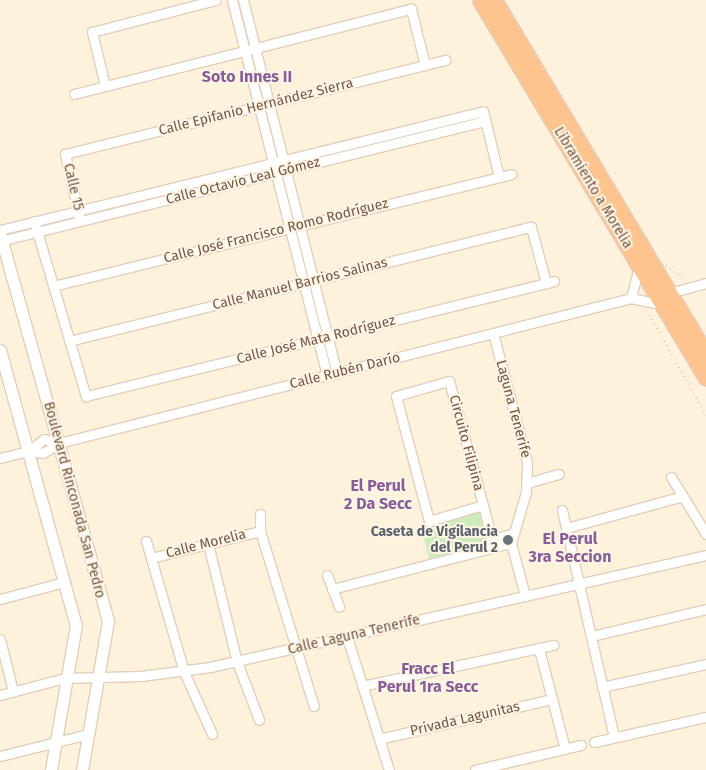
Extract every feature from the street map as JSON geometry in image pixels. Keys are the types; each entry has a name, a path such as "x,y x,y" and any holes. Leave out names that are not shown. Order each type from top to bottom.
{"highway":[{"name":"Libramiento a Morelia","path":"480,0 639,265 706,354"},
{"name":"Libramiento a Morelia","path":"494,0 666,299 706,377"}],"street":[{"path":"105,86 92,32 216,0"},
{"path":"232,0 327,375"},
{"path":"243,0 337,373"},
{"path":"74,94 412,9 425,65"},
{"name":"Calle Epifanio Hernández Sierra","path":"65,154 446,60"},
{"name":"Calle Octavio Leal Gómez","path":"483,111 485,121 37,232 0,236 34,222 483,111"},
{"path":"485,121 499,177"},
{"name":"Calle 15","path":"65,154 81,221"},
{"name":"Calle José Francisco Romo Rodríguez","path":"53,286 512,174"},
{"path":"34,222 69,341"},
{"name":"Calle Manuel Barrios Salinas","path":"69,341 531,227 550,282"},
{"name":"Boulevard Rinconada San Pedro","path":"0,236 108,621 82,770"},
{"path":"631,298 639,265"},
{"name":"Calle José Mata Rodríguez","path":"69,341 86,396 550,282"},
{"path":"666,299 693,286 706,283"},
{"name":"Calle Rubén Darío","path":"0,458 29,451 43,453 59,443 631,298 642,301 666,299"},
{"name":"Laguna Tenerife","path":"493,333 526,453 527,483 511,543"},
{"path":"0,350 76,625 65,678 51,770"},
{"name":"Circuito Filipina","path":"483,505 429,521 396,396 449,381 483,505 493,543"},
{"path":"527,483 559,474"},
{"path":"671,476 706,534"},
{"path":"566,528 683,496"},
{"path":"562,510 614,738"},
{"path":"260,514 260,531 294,648 314,706"},
{"name":"Calle Morelia","path":"151,558 260,531"},
{"path":"332,589 493,543 514,533"},
{"path":"146,541 184,672 212,734"},
{"path":"493,543 511,543 525,596"},
{"path":"208,544 237,662 259,720"},
{"name":"Calle Laguna Tenerife","path":"0,695 65,678 98,678 184,672 237,662 706,555"},
{"path":"327,576 339,607"},
{"path":"0,599 64,582"},
{"path":"590,636 706,610"},
{"path":"347,637 389,770"},
{"path":"0,639 14,691"},
{"path":"362,686 554,645"},
{"path":"539,649 565,749"},
{"path":"602,687 706,664"},
{"name":"Privada Lagunitas","path":"379,739 552,699"},
{"path":"594,742 706,717"},
{"path":"0,756 88,734"},
{"path":"475,770 581,745"}],"path":[{"path":"663,263 693,286"},
{"path":"642,301 706,415"}],"green space":[{"path":"479,508 491,546 430,562 422,530 426,524"}],"place":[{"name":"Caseta de Vigilancia del Perul 2","path":"508,540"}],"district":[{"name":"Soto Innes II","path":"247,77"},
{"name":"El Perul 2 Da Secc","path":"378,495"},
{"name":"El Perul 3ra Seccion","path":"570,548"},
{"name":"Fracc El Perul 1ra Secc","path":"428,678"}]}
